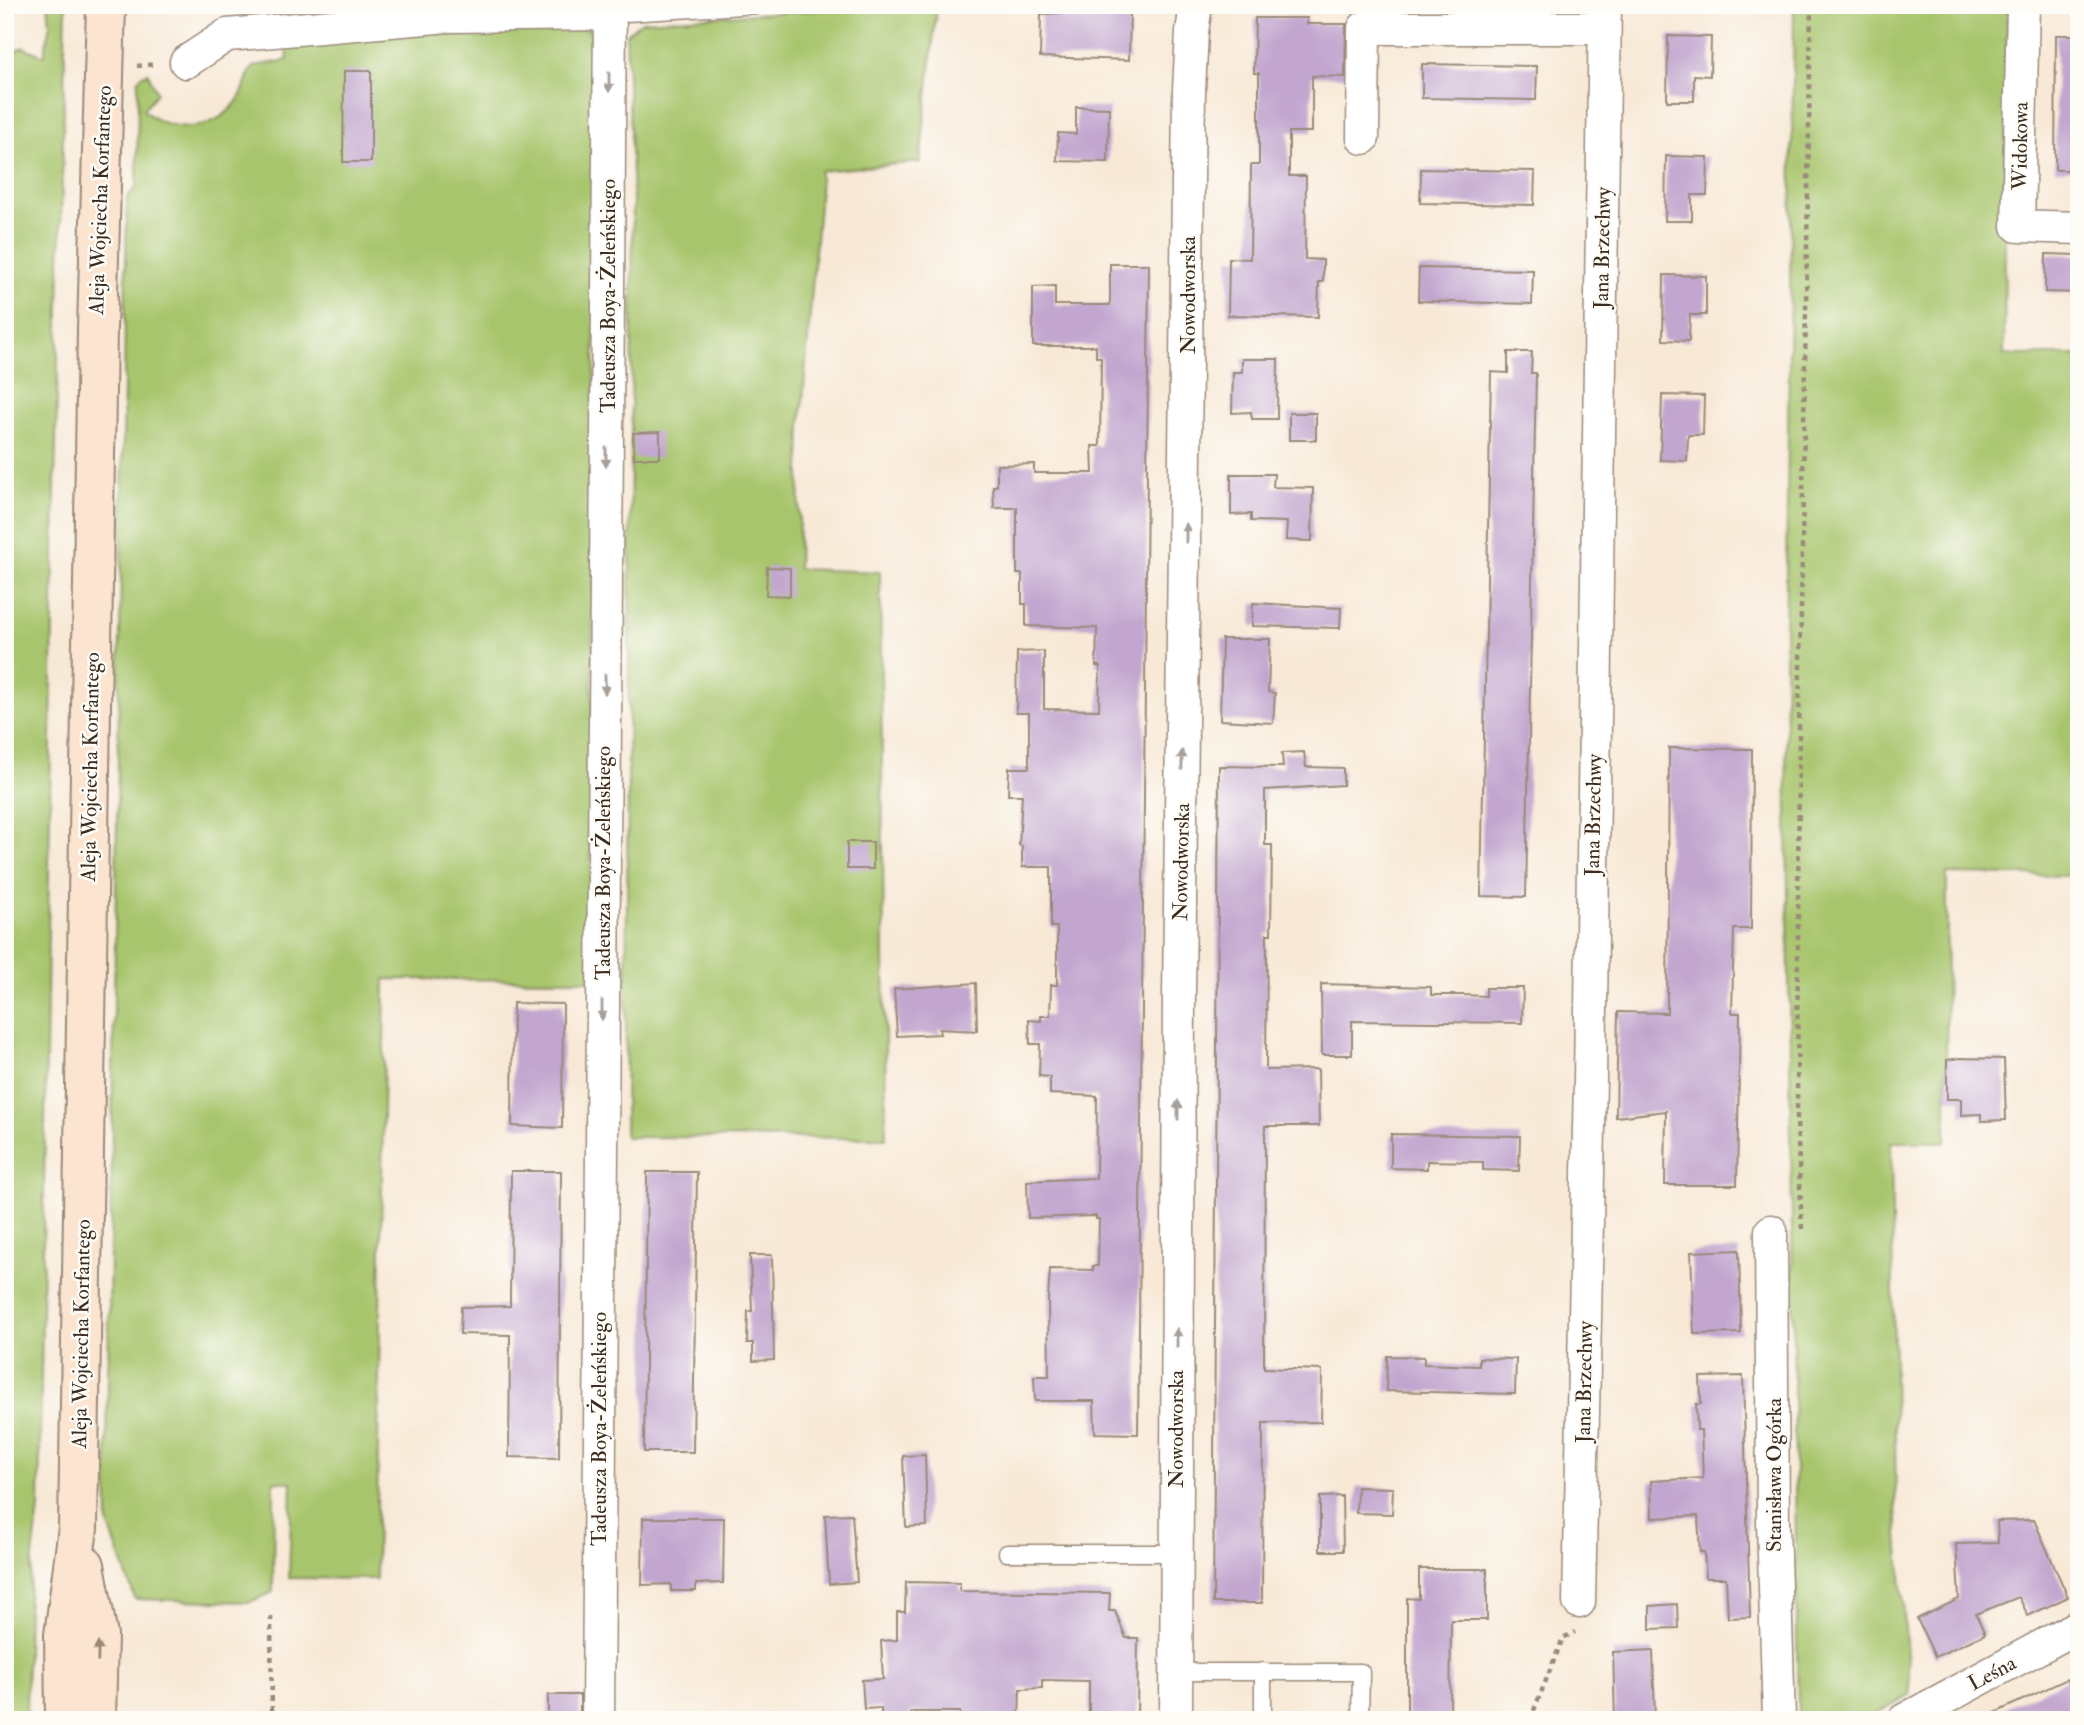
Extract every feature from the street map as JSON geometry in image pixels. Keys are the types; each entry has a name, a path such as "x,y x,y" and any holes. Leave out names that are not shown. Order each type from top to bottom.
{"main road":[{"name":"Aleja Wojciecha Korfantego","path":"65,1720 64,1635 78,1528 97,330 106,5"},
{"name":"Aleja Wojciecha Korfantego","path":"78,1528 98,1636 96,1720"}],"street":[{"name":"Nowodworska","path":"1176,1720 1179,1012 1189,90 1196,5"},
{"name":"Widokowa","path":"2023,5 2018,226 2079,228"},
{"path":"186,62 227,35 449,16 610,10"},
{"name":"Tadeusza Boya-Żeleńskiego","path":"598,1720 610,10"},
{"name":"Jana Brzechwy","path":"1363,138 1364,28 1604,17 1581,1613"},
{"name":"Stanisława Ogórka","path":"1771,1231 1773,1522 1779,1720"},
{"name":"Leśna","path":"1904,1720 2079,1626"}],"lane":[{"path":"610,10 759,5"},
{"path":"1007,1553 1176,1553"},
{"path":"1263,1671 1263,1720"},
{"path":"1176,1672 1361,1672 1360,1720"}],"path":[{"path":"1802,1234 1797,1121 1799,730 1811,5"},
{"path":"135,66 186,62"},
{"path":"1530,1720 1563,1638 1574,1633 1581,1613"},
{"path":"271,1616 272,1720"}],"green space":[{"path":"48,5 66,5 55,485 39,1508 28,1598 26,1720 5,1720 5,60 23,47 44,56 50,24"},
{"path":"937,5 920,162 820,171 801,424 798,569 880,572 886,1138 625,1137 633,198 626,34 642,21"},
{"path":"1794,5 2007,5 2004,355 2079,355 2079,876 1947,874 1946,1142 1891,1142 1896,1508 1910,1695 1864,1720 1798,1720 1785,649"},
{"path":"548,20 587,29 597,43 590,980 385,979 376,1579 289,1578 292,1482 274,1481 273,1592 250,1602 135,1599 108,1523 107,1441 127,198 137,186 138,80 148,73 157,93 143,110 155,119 169,124 196,126 209,123 232,107 255,66 288,60 286,42"}],"building":[{"path":"1130,10 1129,60 1040,57 1041,14"},
{"path":"1255,18 1307,18 1307,24 1346,24 1345,77 1312,76 1312,132 1289,132 1289,176 1306,176 1305,259 1323,260 1318,317 1228,315 1229,258 1250,259 1251,165 1259,165 1259,73 1254,73"},
{"path":"2056,35 2079,35 2079,170 2055,170"},
{"path":"1668,36 1711,37 1710,76 1694,75 1694,101 1667,101"},
{"path":"1422,64 1537,66 1536,100 1422,98"},
{"path":"344,71 371,71 371,162 343,162"},
{"path":"1076,107 1109,108 1108,162 1057,161 1058,133 1076,134"},
{"path":"1666,156 1708,157 1707,195 1692,195 1692,221 1665,221"},
{"path":"1421,169 1535,171 1534,205 1420,203"},
{"path":"2046,254 2079,255 2079,293 2045,292"},
{"path":"1110,264 1149,264 1138,1434 1095,1433 1094,1401 1035,1401 1034,1376 1049,1376 1050,1269 1093,1270 1093,1266 1098,1266 1099,1219 1096,1219 1096,1216 1028,1218 1027,1181 1096,1178 1097,1096 1050,1094 1050,1077 1039,1076 1040,1044 1030,1044 1029,1020 1041,1021 1041,1016 1050,1016 1051,985 1057,985 1057,927 1051,927 1051,867 1022,867 1022,846 1019,845 1022,795 1008,795 1009,768 1029,768 1029,713 1016,713 1017,652 1044,651 1044,709 1099,710 1100,666 1096,666 1097,628 1026,626 1026,604 1022,604 1022,574 1017,574 1017,508 994,508 993,486 997,486 997,465 1034,464 1034,473 1093,473 1092,446 1100,446 1101,357 1096,357 1096,346 1033,346 1033,287 1055,286 1055,305 1110,305"},
{"path":"1419,268 1533,270 1532,304 1418,301"},
{"path":"1664,275 1706,276 1706,315 1690,315 1689,341 1663,340"},
{"path":"1508,352 1532,352 1531,373 1536,373 1526,897 1481,896 1491,372 1508,373"},
{"path":"1242,359 1278,359 1277,419 1252,419 1251,412 1232,413 1233,372 1242,372"},
{"path":"1662,395 1704,396 1703,435 1688,435 1687,461 1660,460"},
{"path":"1289,413 1316,413 1316,440 1289,440"},
{"path":"660,432 660,458 634,458 633,433"},
{"path":"1231,474 1274,474 1273,487 1313,488 1312,541 1286,540 1287,522 1251,521 1251,514 1231,515"},
{"path":"767,567 790,568 790,596 766,595"},
{"path":"1253,603 1341,608 1340,628 1252,626"},
{"path":"1222,639 1270,639 1268,692 1275,693 1273,723 1220,720"},
{"path":"1669,748 1752,749 1751,929 1734,929 1732,1013 1740,1013 1737,1185 1665,1185 1666,1111 1616,1117 1618,1012 1667,1013"},
{"path":"1304,752 1306,767 1343,768 1343,785 1265,790 1265,845 1272,845 1271,934 1267,934 1266,1070 1318,1069 1319,1126 1265,1126 1264,1368 1322,1370 1321,1422 1263,1423 1262,1603 1213,1603 1219,766 1283,767 1282,753"},
{"path":"847,842 873,842 873,869 847,869"},
{"path":"976,983 977,1031 939,1029 940,1034 897,1036 894,989"},
{"path":"1321,984 1431,987 1431,995 1486,996 1486,988 1523,988 1522,1023 1352,1021 1352,1055 1322,1055"},
{"path":"513,1003 563,1004 562,1128 512,1126"},
{"path":"2004,1059 2006,1120 1981,1121 1981,1114 1961,1115 1961,1099 1947,1099 1947,1060"},
{"path":"1391,1134 1520,1136 1519,1171 1483,1170 1483,1162 1427,1161 1427,1169 1391,1168"},
{"path":"511,1171 561,1171 559,1458 509,1457 510,1335 460,1334 461,1307 510,1306"},
{"path":"647,1172 697,1172 693,1452 644,1452"},
{"path":"1739,1250 1741,1333 1694,1334 1691,1252"},
{"path":"750,1255 772,1255 774,1360 753,1361 753,1343 747,1343 748,1311 752,1311"},
{"path":"1387,1356 1424,1357 1424,1364 1479,1366 1479,1358 1516,1359 1515,1394 1386,1391"},
{"path":"1743,1376 1750,1617 1728,1618 1726,1578 1706,1578 1704,1552 1700,1552 1698,1516 1652,1518 1651,1481 1703,1478 1701,1430 1697,1430 1696,1404 1701,1404 1700,1377"},
{"path":"925,1455 927,1526 906,1527 903,1456"},
{"path":"1357,1487 1393,1488 1392,1514 1356,1513"},
{"path":"1342,1496 1343,1551 1320,1551 1320,1497"},
{"path":"852,1514 857,1582 829,1584 825,1515"},
{"path":"643,1518 724,1518 723,1583 696,1584 696,1591 671,1591 671,1584 642,1585"},
{"path":"2034,1520 2068,1597 2028,1616 2019,1597 1976,1614 1985,1634 1935,1657 1917,1619 1959,1599 1956,1544 1998,1543 1997,1521"},
{"path":"1419,1569 1487,1569 1487,1620 1451,1620 1450,1720 1407,1720 1407,1598 1419,1599"},
{"path":"906,1582 960,1583 960,1591 1110,1593 1109,1611 1115,1611 1126,1638 1138,1638 1137,1720 1089,1720 1089,1681 1042,1680 1042,1688 1020,1689 1019,1720 961,1720 960,1712 911,1712 911,1720 881,1720 881,1708 864,1709 862,1680 883,1679 881,1641 897,1640 897,1612 905,1612"},
{"path":"1677,1604 1678,1628 1650,1629 1650,1606"},
{"path":"1653,1650 1655,1720 1615,1720 1613,1652"},
{"path":"2067,1679 2079,1704 2079,1720 1980,1720"},
{"path":"548,1695 580,1695 580,1720 548,1720"}]}
